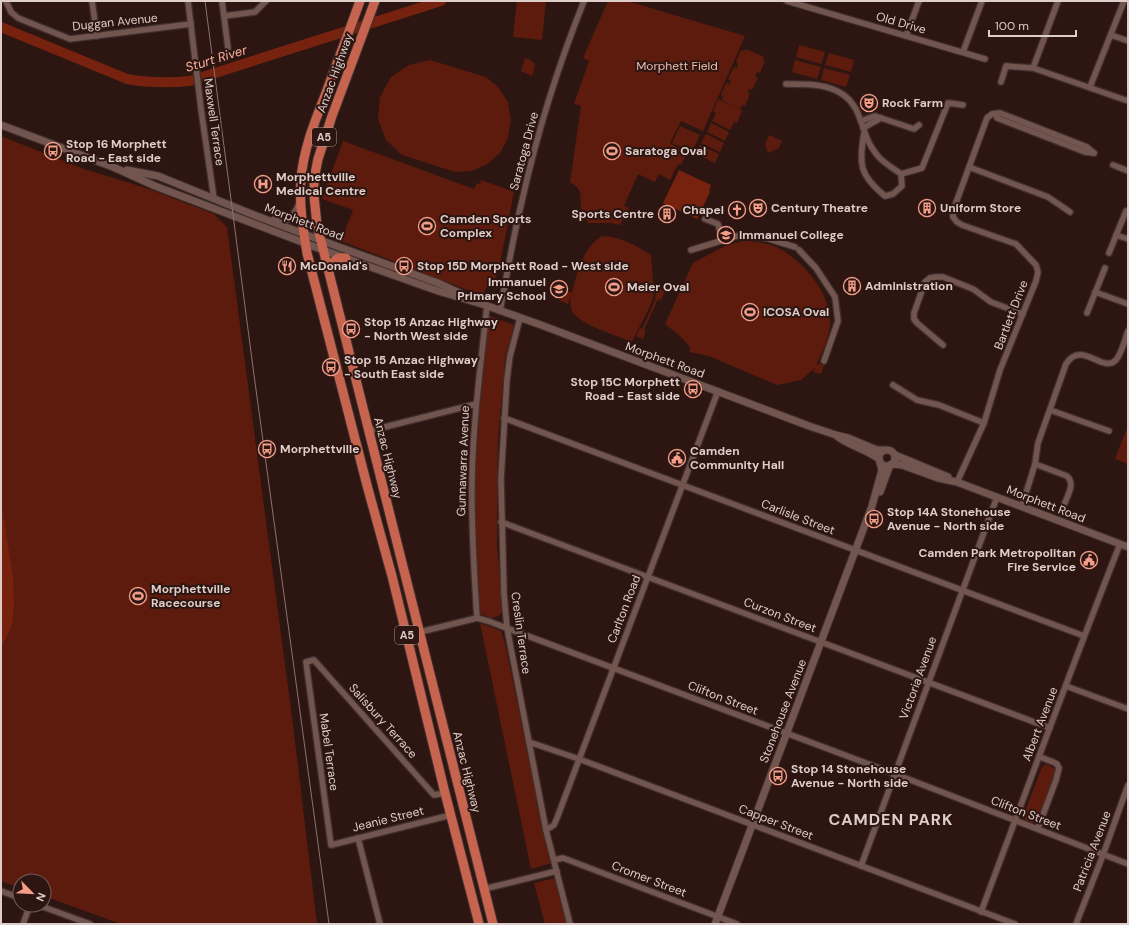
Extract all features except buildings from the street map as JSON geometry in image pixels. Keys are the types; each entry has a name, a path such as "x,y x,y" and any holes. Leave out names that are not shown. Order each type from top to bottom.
{"highway":[{"name":"Anzac Highway","path":"360,1 319,111 305,154 301,180 300,203 306,244 392,576 445,793 479,924"},
{"name":"Anzac Highway","path":"375,1 332,116 318,159 314,179 314,196 320,240 493,924"},
{"path":"319,111 332,116"},
{"path":"327,267 338,258 346,258"},
{"path":"365,475 373,471 376,464 376,459"},
{"path":"373,505 374,490 378,487 384,489"},
{"path":"418,680 425,677 428,663"},
{"path":"422,694 423,688 426,685 433,685"},
{"path":"459,846 462,847 468,844 470,834"},
{"path":"463,861 467,855 475,854"}],"street":[{"name":"Duggan Avenue","path":"6,1 11,12 18,18 70,39 191,24"},
{"path":"92,1 97,36"},
{"name":"Maxwell Terrace","path":"188,1 214,199"},
{"path":"222,1 228,48"},
{"path":"224,16 255,12 266,1"},
{"name":"Saratoga Drive","path":"500,311 530,166 560,66 584,1"},
{"name":"Old Drive","path":"787,1 985,59"},
{"path":"906,36 919,1"},
{"path":"963,52 982,1"},
{"path":"1033,68 1058,1"},
{"path":"1090,87 1124,1"},
{"path":"1111,35 1128,41"},
{"path":"1001,82 1006,66 1033,68 1128,101"},
{"path":"786,84 814,84 828,87 840,93 851,102 857,110 861,121 864,131 866,138 878,157 901,174 902,186 893,194 885,196 877,190 867,178 860,159 864,131 882,118"},
{"path":"901,174 922,168 948,103 963,105"},
{"name":"Bartlett Drive","path":"957,482 984,423 1000,370 1036,281 1038,272 1036,265 1016,244 962,225 953,217 953,211 986,118 992,114 996,114"},
{"path":"996,114 1000,114 1087,147 1094,154 1085,152 997,118 996,114"},
{"path":"861,121 875,116 914,129 919,125"},
{"name":"Morphett Road","path":"1,125 113,167 155,186 306,244 438,291 520,318 836,436 848,438 877,450 885,450"},
{"path":"1113,165 1128,171"},
{"path":"969,166 1048,197 1070,212"},
{"name":"Morphett Road","path":"113,167 158,176 304,234 438,284 486,306"},
{"path":"266,219 286,221 291,218 300,203"},
{"path":"1109,253 1126,211"},
{"path":"704,219 718,224 722,240"},
{"path":"1116,235 1128,239"},
{"path":"692,250 737,236 766,238 797,248 816,268 835,297 838,321 824,361"},
{"path":"1087,313 1104,268"},
{"path":"943,344 914,319 914,313 925,282 930,278 936,276 943,277 974,289 992,302 1023,314"},
{"path":"1095,292 1128,304"},
{"name":"Gunnawarra Avenue","path":"477,618 473,562 472,470 476,404 486,306"},
{"name":"Creslin Terrace","path":"520,318 510,356 504,418 501,480 504,598 507,628 546,830 570,924"},
{"path":"1022,506 1036,464 1038,443 1066,364 1070,358 1076,354 1081,354 1104,362 1110,363 1115,361 1128,331"},
{"path":"893,385 917,400 939,405 984,423"},
{"name":"Carlton Road","path":"546,830 554,826 718,391"},
{"path":"369,431 476,404"},
{"path":"1050,410 1109,432"},
{"name":"Carlisle Street","path":"504,418 1084,636"},
{"name":"Morphett Road","path":"836,436 846,443 872,454 880,461"},
{"path":"885,450 891,450 895,455 895,458 891,464 886,466 880,461 880,454 885,450"},
{"name":"Morphett Road","path":"895,455 949,477 957,482"},
{"name":"Stonehouse Avenue","path":"717,920 872,506 882,470 880,461"},
{"name":"Morphett Road","path":"891,464 902,465 938,478 957,482 1128,547"},
{"name":"Stonehouse Avenue","path":"872,506 882,489 891,464"},
{"path":"1036,464 1070,478 1072,484 1064,505"},
{"name":"Victoria Avenue","path":"861,866 996,497"},
{"name":"Curzon Street","path":"501,522 1050,728"},
{"name":"Albert Avenue","path":"982,912 1084,636 1120,544"},
{"path":"420,632 477,618"},
{"name":"Clifton Street","path":"477,618 1038,828 1128,864"},
{"name":"Salisbury Terrace","path":"306,662 314,660 434,794 445,793"},
{"name":"Mabel Terrace","path":"306,662 331,845"},
{"path":"1066,686 1128,709"},
{"name":"Capper Street","path":"529,742 1015,924"},
{"path":"1038,828 1059,768 1054,762 1040,757"},
{"name":"Patricia Avenue","path":"1076,924 1128,785"},
{"name":"Jeanie Street","path":"331,845 451,815"},
{"path":"358,838 380,924"},
{"name":"Cromer Street","path":"554,860 563,858 717,920 737,924"},
{"path":"484,889 557,871"},
{"path":"1,891 12,895"},
{"path":"52,910 90,924"},
{"path":"23,924 27,913"}],"green space":[{"path":"517,1 546,1 542,40 513,37"},
{"name":"Morphett Field","path":"608,1 627,1 745,36 703,131 681,121 670,143 687,153 681,165 678,164 670,180 659,174 655,182 638,174 624,206 629,208 620,225 611,223 588,223 582,211 580,192 570,182 581,106 574,104 589,61 583,58"},
{"path":"799,45 825,52 821,64 796,57"},
{"path":"746,49 764,57 763,60 765,61 760,73 757,72 755,76 758,78 752,90 749,89 748,93 750,94 745,106 742,105 740,109 722,100 723,96 721,95 726,83 729,84 731,81 728,79 734,67 737,68 738,64 736,62 741,50 744,51"},
{"path":"829,53 854,60 851,72 825,65"},
{"path":"525,58 534,63 535,67 532,76 521,71"},
{"path":"430,60 486,77 498,87 508,102 511,120 508,138 500,153 487,164 472,171 455,172 402,155 386,140 378,119 380,97 391,77 409,65"},
{"path":"795,60 821,67 817,79 792,72"},
{"path":"824,68 850,75 846,87 821,80"},
{"path":"718,99 742,110 737,123 734,122 730,130 712,121 716,113 713,112"},
{"path":"711,123 729,132 725,141 707,132"},
{"path":"680,126 700,135 692,152 672,143"},
{"path":"706,134 724,143 720,152 701,143"},
{"path":"769,135 782,141 779,148 768,153 765,144"},
{"name":"Morphettville Racecourse","path":"1,136 84,169 146,188 214,214 227,227 293,725 317,924 121,924 52,899 52,873 12,873 12,885 1,881"},
{"name":"Camden Sports Complex","path":"343,141 474,189 477,183 480,184 481,180 514,192 499,269 495,279 490,277 483,296 341,241 353,210 322,199"},
{"path":"700,145 719,154 715,163 696,154"},
{"name":"Meier Oval","path":"602,236 609,236 622,240 651,255 653,282 657,285 654,285 654,292 650,306 632,342 590,325 576,316 571,307 571,295 568,304 560,301 564,290 572,293 576,277 585,254 595,241"},
{"name":"ICOSA Oval","path":"747,240 771,245 784,251 803,267 820,288 829,311 830,322 827,339 816,366 819,363 824,365 821,374 813,372 816,367 801,380 777,385 709,356 690,352 690,347 680,336 665,324 693,263 725,246"},
{"path":"658,289 665,291 661,300 658,299 644,330 646,331 643,339 636,336 640,328 642,329 656,298"},
{"path":"488,315 514,325 505,359 498,440 497,546 503,610 499,616 491,618 478,613 473,492 478,403"},
{"path":"1128,425 1128,464 1115,459"},
{"path":"480,623 501,631 505,643 544,834 552,863 531,869"},
{"path":"1046,764 1054,768 1055,774 1038,820 1033,823 1025,820 1024,814 1042,767"},
{"path":"555,878 567,924 545,924 534,883"}],"shaded area":[{"path":"679,170 711,185 710,192 697,219 663,203"},
{"path":"1,502 13,577 14,603 12,625 1,648"}],"waterway":[{"name":"Sturt River","path":"1,27 127,79 150,82 182,82 190,81 441,1"}],"tram line":[{"path":"205,1 254,375 329,924"}],"place":[{"name":"Rock Farm","path":"869,103"},
{"name":"Stop 16 Morphett Road - East side","path":"53,151"},
{"name":"Saratoga Oval","path":"612,151"},
{"name":"Morphettville Medical Centre","path":"263,184"},
{"name":"Century Theatre","path":"758,208"},
{"name":"Uniform Store","path":"927,208"},
{"name":"Chapel","path":"737,210"},
{"name":"Sports Centre","path":"667,214"},
{"name":"Camden Sports Complex","path":"427,226"},
{"name":"Immanuel College","path":"726,235"},
{"name":"McDonald's","path":"287,266"},
{"name":"Stop 15D Morphett Road - West side","path":"404,266"},
{"name":"Administration","path":"852,286"},
{"name":"Meier Oval","path":"614,287"},
{"name":"Immanuel Primary School","path":"559,289"},
{"name":"ICOSA Oval","path":"750,312"},
{"name":"Stop 15 Anzac Highway - North West side","path":"351,329"},
{"name":"Stop 15 Anzac Highway - South East side","path":"331,367"},
{"name":"Stop 15C Morphett Road - East side","path":"693,389"},
{"name":"Morphettville","path":"267,449"},
{"name":"Camden Community Hall","path":"677,458"},
{"name":"Stop 14A Stonehouse Avenue - North side","path":"874,519"},
{"name":"Camden Park Metropolitan Fire Service","path":"1089,560"},
{"name":"Morphettville Racecourse","path":"138,596"},
{"name":"Stop 14 Stonehouse Avenue - North side","path":"778,776"}],"district":[{"name":"CAMDEN PARK","path":"891,819"}]}
